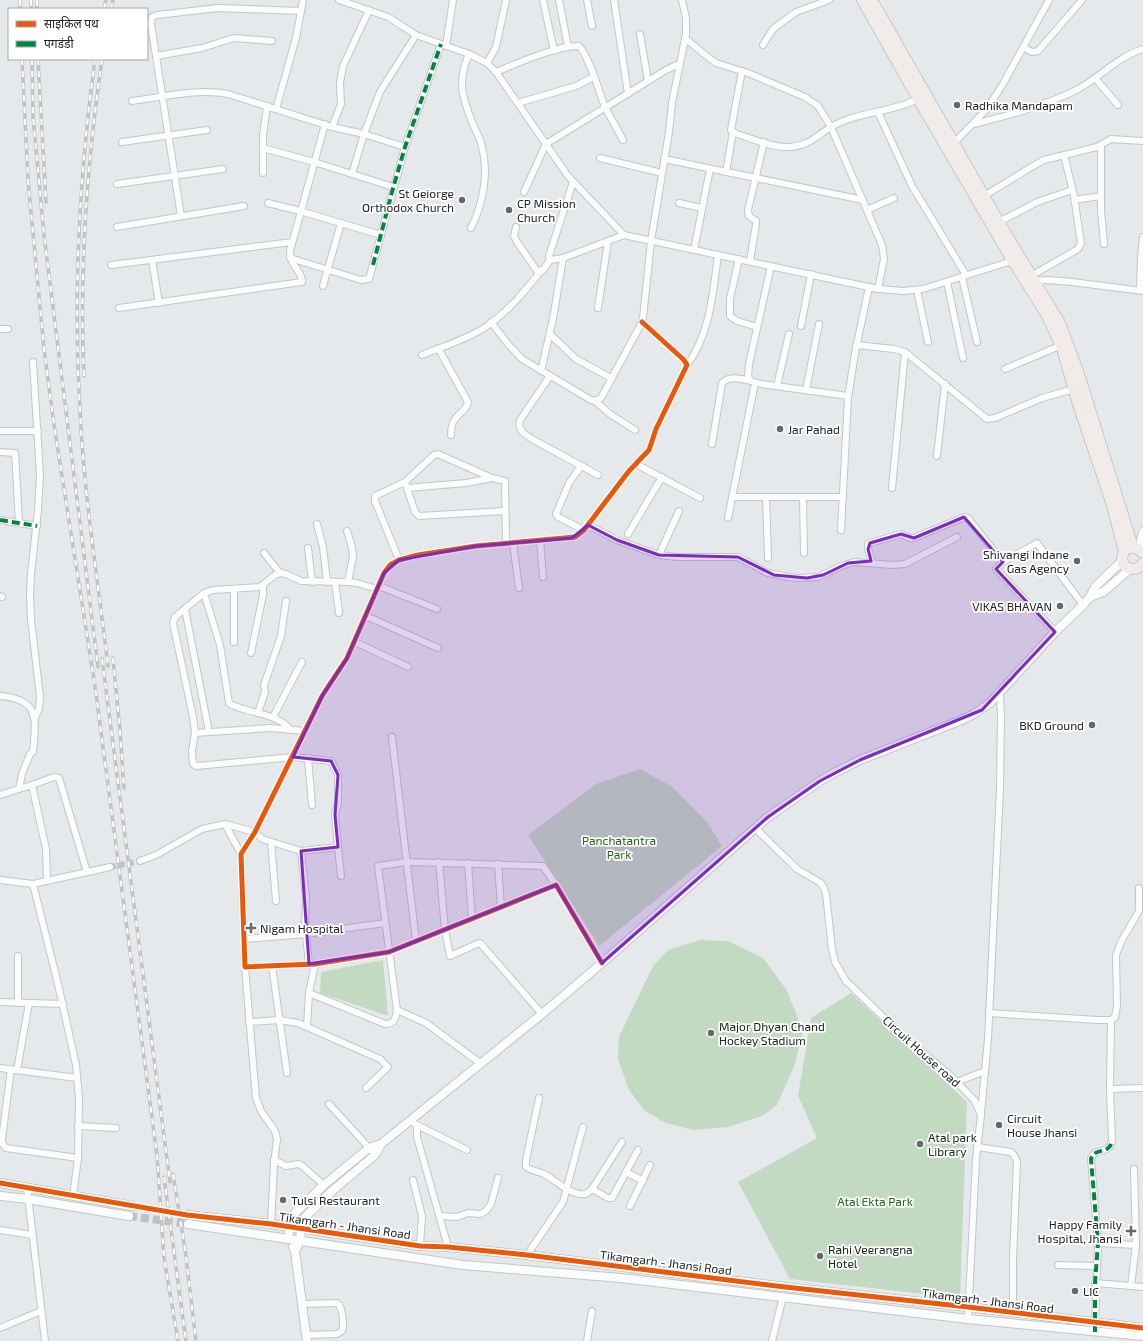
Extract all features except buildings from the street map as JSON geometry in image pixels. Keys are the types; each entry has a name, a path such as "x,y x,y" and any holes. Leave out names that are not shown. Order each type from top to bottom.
{"main road":[{"path":"862,0 922,97 1016,259 1078,371 1135,553"},
{"path":"872,0 922,97 954,143 999,222 1016,259 1032,279 1060,323 1074,389 1120,530 1135,553"},
{"path":"1135,553 1126,566 1138,569"}],"street":[{"path":"276,109 296,38 303,0"},
{"path":"339,0 388,17 416,35 469,54 487,63 496,72 573,182 624,235"},
{"path":"290,258 328,268 361,280 369,279 405,147 444,45 453,0"},
{"path":"487,63 496,47 506,0"},
{"path":"543,0 554,51"},
{"path":"559,0 568,46"},
{"path":"587,0 592,26"},
{"path":"614,0 628,94"},
{"path":"595,401 601,398 642,322 651,241 672,104 687,23 682,0"},
{"path":"763,45 773,29 796,12 830,0"},
{"path":"954,143 974,124 1003,84 1049,0"},
{"path":"1023,47 1032,52 1038,51 1082,0"},
{"path":"181,216 151,24 152,17 157,15 218,8 301,11"},
{"path":"332,126 341,104 340,83 343,66 370,10"},
{"path":"640,34 648,81"},
{"path":"352,174 364,134 382,88 416,35"},
{"path":"156,56 202,48 234,38 272,41"},
{"path":"685,38 716,63 742,71 805,97 812,101 822,112 831,128 863,200 884,252 884,263 878,289"},
{"path":"496,72 524,60 568,46 579,46 606,108 623,140"},
{"path":"974,124 1041,104 1078,89 1130,54 1143,49"},
{"path":"469,54 464,66 461,86 464,104 482,146 485,163 483,189 478,214 471,228"},
{"path":"524,192 546,144 666,70 679,64"},
{"path":"726,172 733,132 731,126 742,71"},
{"path":"518,103 576,86 593,77"},
{"path":"1095,78 1118,105"},
{"path":"132,101 188,93 217,92 405,147"},
{"path":"733,132 784,147 800,145 814,140 831,128 853,118 878,112 922,97"},
{"path":"263,174 263,127 267,106"},
{"path":"878,112 912,186 964,276 977,342"},
{"path":"120,308 301,282 302,279 290,258 292,242 325,124"},
{"path":"122,142 207,130"},
{"path":"984,196 1038,163 1101,146 1111,139 1143,141"},
{"path":"750,261 756,221 749,216 748,210 764,142"},
{"path":"1101,146 1101,196 1104,244"},
{"path":"263,148 314,162 393,187"},
{"path":"1032,279 1080,246 1081,237 1064,155"},
{"path":"600,158 662,174"},
{"path":"664,159 863,200"},
{"path":"117,184 223,169"},
{"path":"694,250 710,169"},
{"path":"550,260 549,256 573,182"},
{"path":"999,222 1037,202 1072,190"},
{"path":"1074,200 1101,196"},
{"path":"867,210 894,198"},
{"path":"268,203 300,210 381,235"},
{"path":"679,203 702,208"},
{"path":"118,227 244,206"},
{"path":"323,286 341,223"},
{"path":"516,227 514,236 517,242 536,269 541,271"},
{"path":"422,355 484,328 511,306 550,260 563,258 624,235 878,289 903,291 917,290 946,282 1016,259"},
{"path":"1032,279 1064,281 1141,290 1141,258 1143,237"},
{"path":"598,308 608,241"},
{"path":"111,265 292,242"},
{"path":"240,854 255,832 322,696 347,658 384,573 390,565 399,560 418,555 469,547 575,537 586,527 629,471 648,450 656,429 687,366 698,348 712,301 718,255"},
{"path":"541,371 550,334 563,258"},
{"path":"739,259 730,299 730,316 737,321 757,327"},
{"path":"152,260 159,303"},
{"path":"753,382 748,377 748,371 770,266"},
{"path":"801,326 811,274"},
{"path":"946,282 963,358"},
{"path":"841,530 848,396 856,346 869,287"},
{"path":"917,290 928,342"},
{"path":"491,322 517,354 541,371 595,401 610,414 635,430"},
{"path":"642,322 684,360 687,366"},
{"path":"806,390 819,324"},
{"path":"0,329 8,329"},
{"path":"550,334 576,359 612,378"},
{"path":"778,386 789,334"},
{"path":"1004,369 1064,344"},
{"path":"856,346 894,349 905,352 984,418 990,420 1042,398 1074,389"},
{"path":"438,348 468,402 467,407 452,422 451,435"},
{"path":"892,488 905,352"},
{"path":"19,789 22,774 30,754 33,752 35,718 39,709 40,697 31,619 30,594 30,574 37,526 40,475 33,362"},
{"path":"550,376 520,420 520,428 532,439 598,475"},
{"path":"712,444 722,383 727,379 732,378 848,396"},
{"path":"728,518 753,382"},
{"path":"937,456 945,384"},
{"path":"0,431 38,431"},
{"path":"0,452 14,452 15,454 19,522"},
{"path":"406,485 438,454 492,478 504,481 506,543"},
{"path":"636,464 700,498"},
{"path":"581,466 568,483 556,514 558,517 659,555 677,557 738,557 768,573 788,578 818,577 841,566 854,562 872,562 893,565 905,564 957,537"},
{"path":"628,534 662,477"},
{"path":"399,560 375,498 378,494 406,485 466,483 492,478"},
{"path":"406,485 415,512 419,516 505,511"},
{"path":"732,497 803,498 843,496"},
{"path":"766,497 768,558"},
{"path":"803,498 804,553"},
{"path":"659,555 679,511"},
{"path":"872,562 868,549 868,544 870,543 901,534 914,538 964,517 968,518 1003,562"},
{"path":"0,520 37,526"},
{"path":"317,524 323,547 327,582"},
{"path":"347,531 352,547 353,557 348,582"},
{"path":"302,1304 337,1303 340,1305 343,1328 342,1331 337,1334 306,1338 295,1252 289,1239 288,1228 291,1218 324,1185 369,1148 381,1144 542,1014 768,817 820,781 836,772 860,760 974,714 990,703 1055,632 1083,605 1090,597 1095,587 1135,553 1143,532"},
{"path":"540,540 543,577"},
{"path":"513,543 519,588"},
{"path":"1055,632 996,569 1003,562 1037,543 1083,605"},
{"path":"308,548 312,582"},
{"path":"264,553 280,573 301,581 348,582 378,587 437,609"},
{"path":"1090,597 1102,592 1138,569"},
{"path":"280,573 275,575 263,586 213,590 204,593 176,617 173,623 192,706 195,733 192,758 193,764 196,766 293,757 331,760 338,775 338,803 335,815 341,876"},
{"path":"335,582 339,613"},
{"path":"251,653 263,595 263,586"},
{"path":"234,589 234,642"},
{"path":"204,593 220,645 229,703 236,707 281,720 290,729"},
{"path":"258,713 265,692 264,685 281,636 286,601"},
{"path":"185,609 209,732"},
{"path":"366,616 438,648"},
{"path":"355,642 408,667"},
{"path":"273,717 302,662"},
{"path":"968,1319 977,1146 990,1013 1000,789 1000,692"},
{"path":"0,696 20,699 27,704 35,718"},
{"path":"195,733 270,728 305,731"},
{"path":"392,737 416,942"},
{"path":"308,758 312,805"},
{"path":"0,795 54,777 59,778 87,872"},
{"path":"32,785 46,849 47,881"},
{"path":"140,861 156,855 202,829 224,824 255,832 262,839 301,851 338,847"},
{"path":"224,824 240,854 245,967 256,1098 260,1111 275,1131 276,1135 271,1224"},
{"name":"Circuit House road","path":"755,828 788,861 821,883 824,888 835,962 846,980 905,1038 957,1082 975,1101 980,1115"},
{"path":"271,842 276,901"},
{"path":"301,851 306,897 306,934 312,964 307,1026"},
{"path":"309,993 385,1024 393,1023 397,1017 397,1010 378,866 407,862 543,866 556,885 602,963"},
{"path":"439,862 445,930 450,956 479,943 542,1014"},
{"path":"468,863 472,919"},
{"path":"498,864 501,907"},
{"path":"0,880 33,884 110,867"},
{"path":"33,884 63,1004 76,1065 79,1098 78,1158 73,1196"},
{"path":"245,967 312,964 389,952 556,885"},
{"path":"990,1013 1097,1020 1111,1020 1115,1017 1117,1006 1116,955 1122,940 1138,912 1139,888"},
{"path":"244,939 306,934 386,923"},
{"path":"18,956 18,1002"},
{"path":"272,966 287,1073"},
{"path":"0,1002 63,1004"},
{"path":"29,1003 14,1070 2,1139 4,1146 6,1148 78,1158"},
{"path":"397,1010 426,1023 480,1063"},
{"path":"249,1022 279,1020 298,1023 376,1057 388,1065 388,1068 366,1088"},
{"path":"1095,1332 1095,1283 1098,1243 1091,1159 1096,1152 1109,1149 1111,1146 1111,1020"},
{"path":"0,1068 77,1078"},
{"path":"957,1082 985,1070"},
{"path":"1110,1089 1143,1088"},
{"path":"539,1098 526,1160 526,1167 529,1169 545,1175 567,1189 583,1194 592,1189 622,1142"},
{"path":"329,1104 375,1155"},
{"path":"411,1119 417,1126 467,1150"},
{"path":"78,1126 116,1128"},
{"path":"417,1126 417,1136 448,1247"},
{"path":"527,1255 563,1202 583,1127"},
{"path":"295,1252 300,1241 303,1220 311,1210 375,1155 381,1144"},
{"path":"977,1146 1011,1152 1016,1158 1013,1258 1014,1313"},
{"path":"592,1189 610,1199 638,1150"},
{"path":"274,1160 286,1166 301,1165 324,1185"},
{"path":"630,1206 650,1165"},
{"path":"1131,1286 1136,1242 1134,1169"},
{"path":"626,1172 642,1181"},
{"path":"440,1216 457,1217 468,1213 480,1214 486,1212 491,1204 498,1178"},
{"path":"412,1180 422,1216 420,1246"},
{"path":"0,1183 132,1206"},
{"path":"27,1187 45,1341"},
{"path":"0,1196 28,1199 129,1216"},
{"name":"Tikamgarh - Jhansi Road","path":"187,1215 271,1224 288,1228 420,1246 448,1247 527,1255 861,1296 1143,1328"},
{"name":"Tikamgarh - Jhansi Road","path":"188,1224 463,1265 621,1278 725,1292 782,1297 968,1319 1143,1336"},
{"path":"0,1230 32,1235"},
{"path":"1098,1243 1136,1242 1143,1239"},
{"path":"1058,1265 1096,1266"},
{"path":"725,1292 726,1280"},
{"path":"1095,1283 1143,1287"},
{"path":"772,1341 782,1297"},
{"path":"0,1328 41,1311"},
{"path":"587,1341 592,1311"}],"highlighted area":[{"path":"964,517 1003,562 996,569 1055,632 982,710 860,760 820,781 768,817 602,963 556,885 389,952 309,964 301,851 338,847 335,815 338,775 331,761 293,757 322,696 347,658 384,573 399,560 476,546 572,538 588,525 617,540 659,555 738,557 774,575 807,578 823,575 848,563 871,561 868,549 870,543 901,534 914,538"}],"green space":[{"name":"Panchatantra Park","path":"640,769 671,786 707,822 722,846 599,946 528,835 596,784"},
{"name":"Major Dhyan Chand Hockey Stadium","path":"700,940 728,941 763,958 786,989 803,1030 795,1064 777,1105 762,1116 728,1127 693,1130 666,1123 645,1111 629,1090 618,1059 619,1037 653,966 668,950"},
{"path":"383,960 388,1016 320,993 321,972"},
{"name":"Atal Ekta Park","path":"851,993 967,1102 960,1298 790,1279 738,1182 817,1138 798,1096 811,1018"}],"tunnel":[{"path":"110,867 140,861"},
{"path":"132,1206 187,1215"},
{"path":"129,1216 188,1224"}],"railway":[{"path":"20,0 20,8"},
{"path":"31,0 31,8"},
{"path":"37,0 37,8"},
{"path":"104,8 106,0"},
{"path":"111,8 113,0"},
{"path":"22,60 28,180 44,349 54,425 95,686 157,1156 164,1258 178,1341"},
{"path":"32,60 33,117 44,235 98,667"},
{"path":"38,60 46,202"},
{"path":"95,60 89,103 81,191 77,279 77,323 82,443 108,666"},
{"path":"84,376 83,297 88,177 102,60"},
{"path":"113,658 124,788"},
{"path":"102,659 170,1182"},
{"path":"173,1174 185,1249 196,1341"},
{"path":"164,1177 186,1341"}],"marked path":[{"path":"373,265 405,147 441,44"},
{"path":"0,520 37,526"},
{"path":"1095,1332 1095,1283 1098,1243 1091,1159 1096,1153 1106,1150 1111,1145 1112,1140"}],"cycle path":[{"path":"602,963 556,885 389,952 315,964 245,967 241,854 255,832 322,696 347,658 384,573 390,565 399,560 418,555 476,546 575,537 584,530 629,471 649,450 656,429 687,365 684,360 642,322"},
{"path":"0,1183 187,1215 271,1224 420,1246 448,1247 527,1255 785,1287 1143,1328"}],"place":[{"name":"Radhika Mandapam","path":"957,105"},
{"name":"St Geiorge Orthodox Church","path":"462,200"},
{"name":"CP Mission Church","path":"509,210"},
{"name":"Jar Pahad","path":"780,429"},
{"name":"Shivangi Indane Gas Agency","path":"1077,561"},
{"name":"VIKAS BHAVAN","path":"1060,606"},
{"name":"BKD Ground","path":"1092,725"},
{"name":"Nigam Hospital","path":"251,928"},
{"name":"Major Dhyan Chand Hockey Stadium","path":"711,1033"},
{"name":"Circuit House Jhansi","path":"999,1125"},
{"name":"Atal park Library","path":"920,1144"},
{"name":"Tulsi Restaurant","path":"283,1200"},
{"name":"Happy Family Hospital, Jhansi","path":"1131,1231"},
{"name":"Rahi Veerangna Hotel","path":"820,1256"},
{"name":"LIC","path":"1075,1291"}]}
